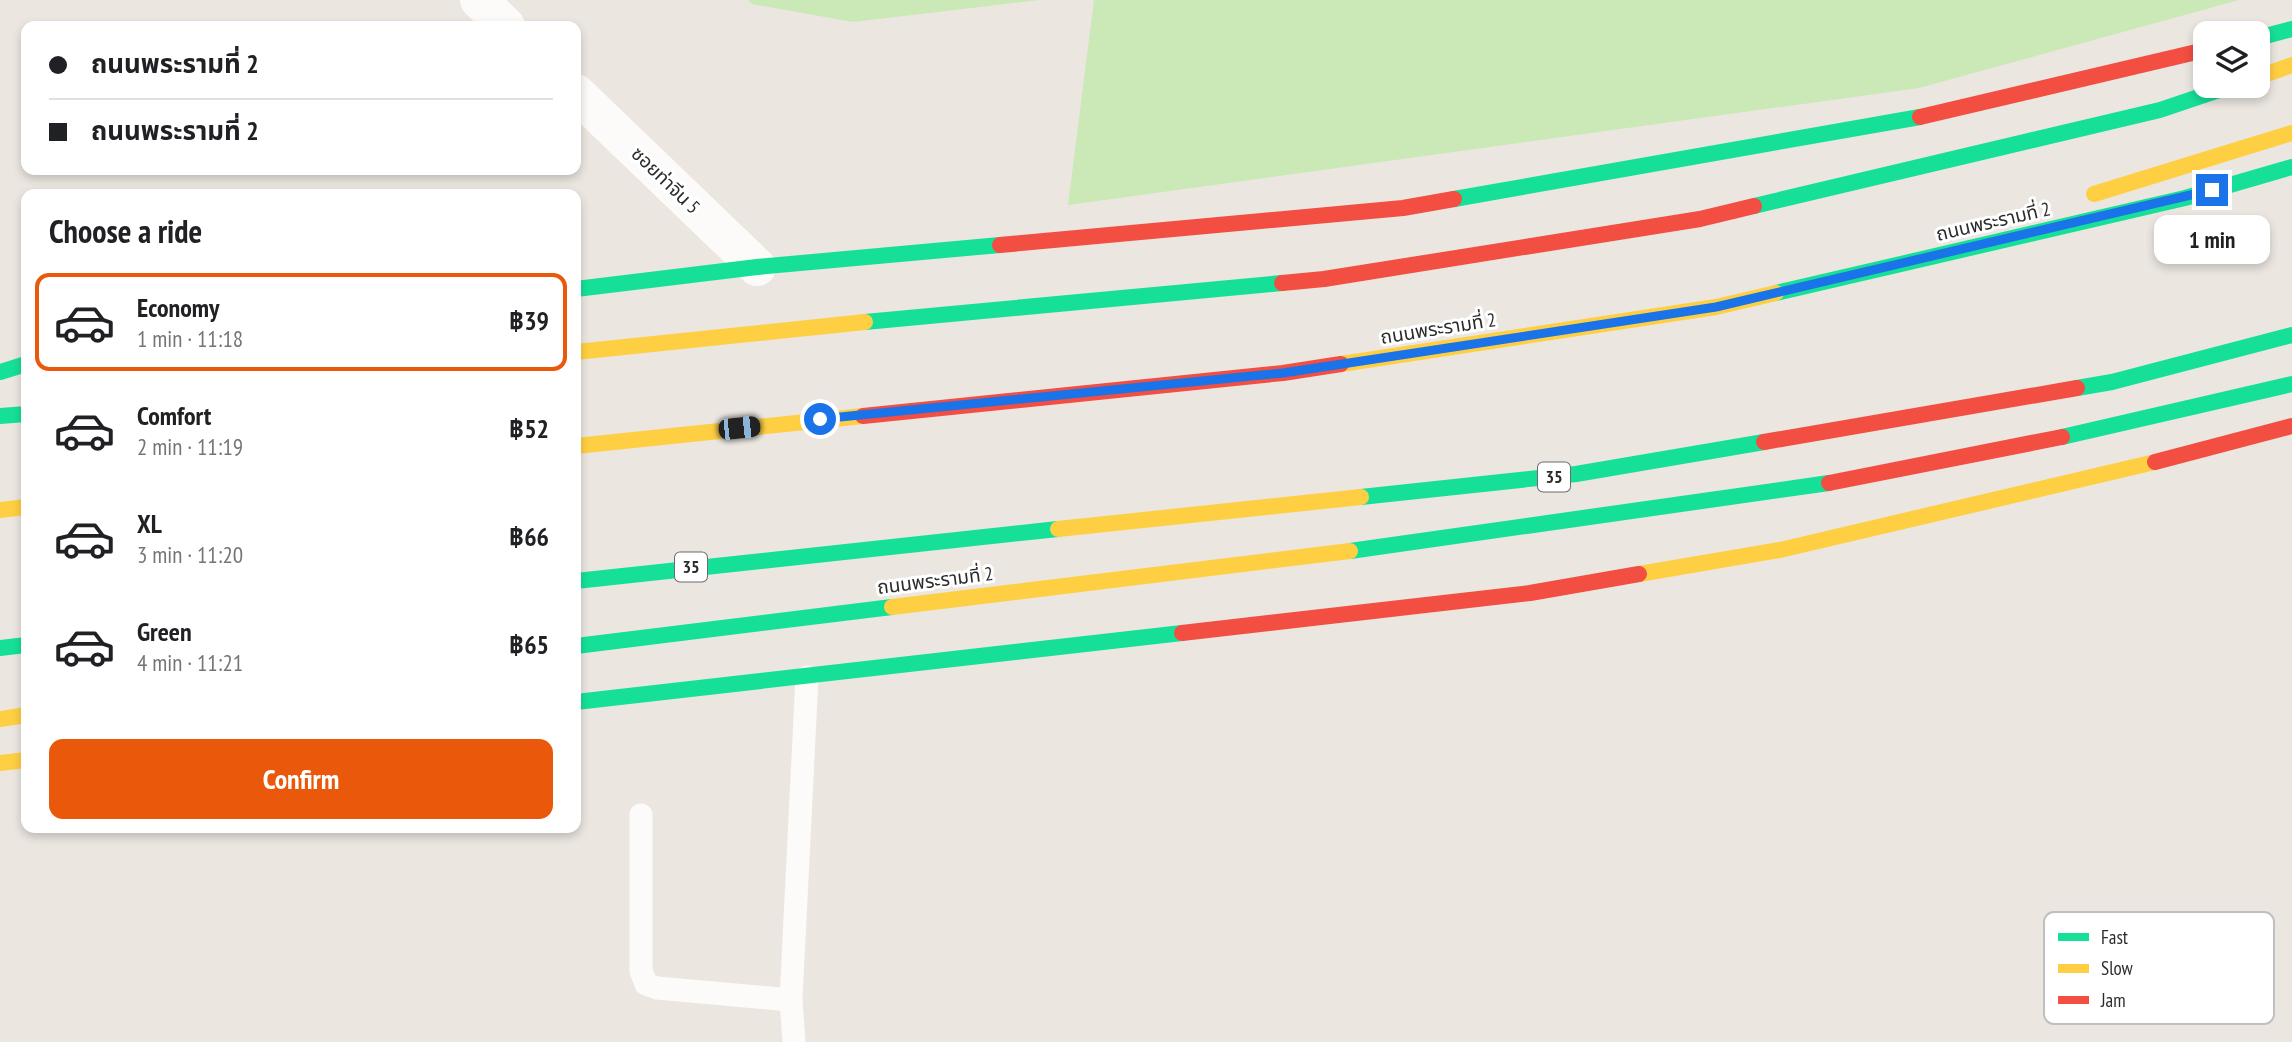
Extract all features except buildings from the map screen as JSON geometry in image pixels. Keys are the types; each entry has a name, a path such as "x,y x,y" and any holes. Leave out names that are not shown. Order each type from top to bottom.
{"main road":[{"path":"2270,35 2292,29"},
{"path":"581,288 757,267 1403,208 1903,121 2193,53"},
{"path":"2270,72 2292,65"},
{"path":"581,351 773,330 1324,279 1700,219 2160,110 2196,98"},
{"path":"2076,200 2292,133"},
{"name":"ถนนพระรามที่ 2","path":"581,445 1283,373 1716,307 2185,198 2292,167"},
{"path":"1716,307 1983,228"},
{"name":"ถนนพระรามที่ 2","path":"581,580 805,554 1130,523 1576,474 2112,382 2292,335"},
{"path":"0,372 21,365"},
{"name":"ถนนพระรามที่ 2","path":"581,645 1394,546 1774,492 2065,437 2292,384"},
{"path":"0,416 21,414"},
{"path":"581,701 1530,593 1780,550 2108,474 2292,426"},
{"path":"0,510 21,508"},
{"path":"0,648 21,646"},
{"path":"0,719 21,717"},
{"path":"0,763 21,761"}],"street":[{"path":"479,0 501,21"},
{"name":"ซอยท่าจีน 5","path":"581,98 757,267"}],"lane":[{"path":"793,1042 791,1000 807,677"},
{"path":"641,815 641,971 646,984 657,988 791,1000"}],"green space":[{"path":"748,0 1040,0 853,22 752,4"},
{"path":"1094,0 2239,0 1919,88 1068,205"}],"traffic: fast":[{"path":"2270,35 2292,29"},
{"path":"1754,206 2160,110 2196,98"},
{"path":"1454,199 1920,117"},
{"path":"1776,293 2185,198 2292,167"},
{"path":"581,288 757,267 1000,245"},
{"path":"865,322 1282,283"},
{"path":"2077,388 2112,382 2292,335"},
{"path":"0,372 21,366"},
{"path":"2062,437 2292,384"},
{"path":"0,416 21,414"},
{"path":"1361,497 1576,474 1764,442"},
{"path":"1350,551 1829,483"},
{"path":"581,580 1058,529"},
{"path":"581,645 892,607"},
{"path":"581,701 1182,633"},
{"path":"0,648 21,646"}],"traffic: slow":[{"path":"2270,73 2292,65"},
{"path":"2094,194 2292,133"},
{"path":"1341,364 1716,307 1776,293"},
{"path":"581,351 865,322"},
{"path":"581,445 863,416"},
{"path":"1639,574 1780,550 2155,462"},
{"path":"1058,529 1361,497"},
{"path":"0,510 21,508"},
{"path":"892,607 1350,551"},
{"path":"0,719 21,716"},
{"path":"0,763 21,761"}],"traffic: jam":[{"path":"1920,117 2193,53"},
{"path":"1000,245 1403,208 1454,199"},
{"path":"1282,283 1324,279 1700,219 1754,206"},
{"path":"863,416 1283,373 1341,364"},
{"path":"1764,442 2077,388"},
{"path":"2155,462 2292,426"},
{"path":"1829,483 2062,437"},
{"path":"1182,633 1530,593 1639,574"}],"route":[{"path":"820,419 1283,373 1716,307 2212,190"}]}
